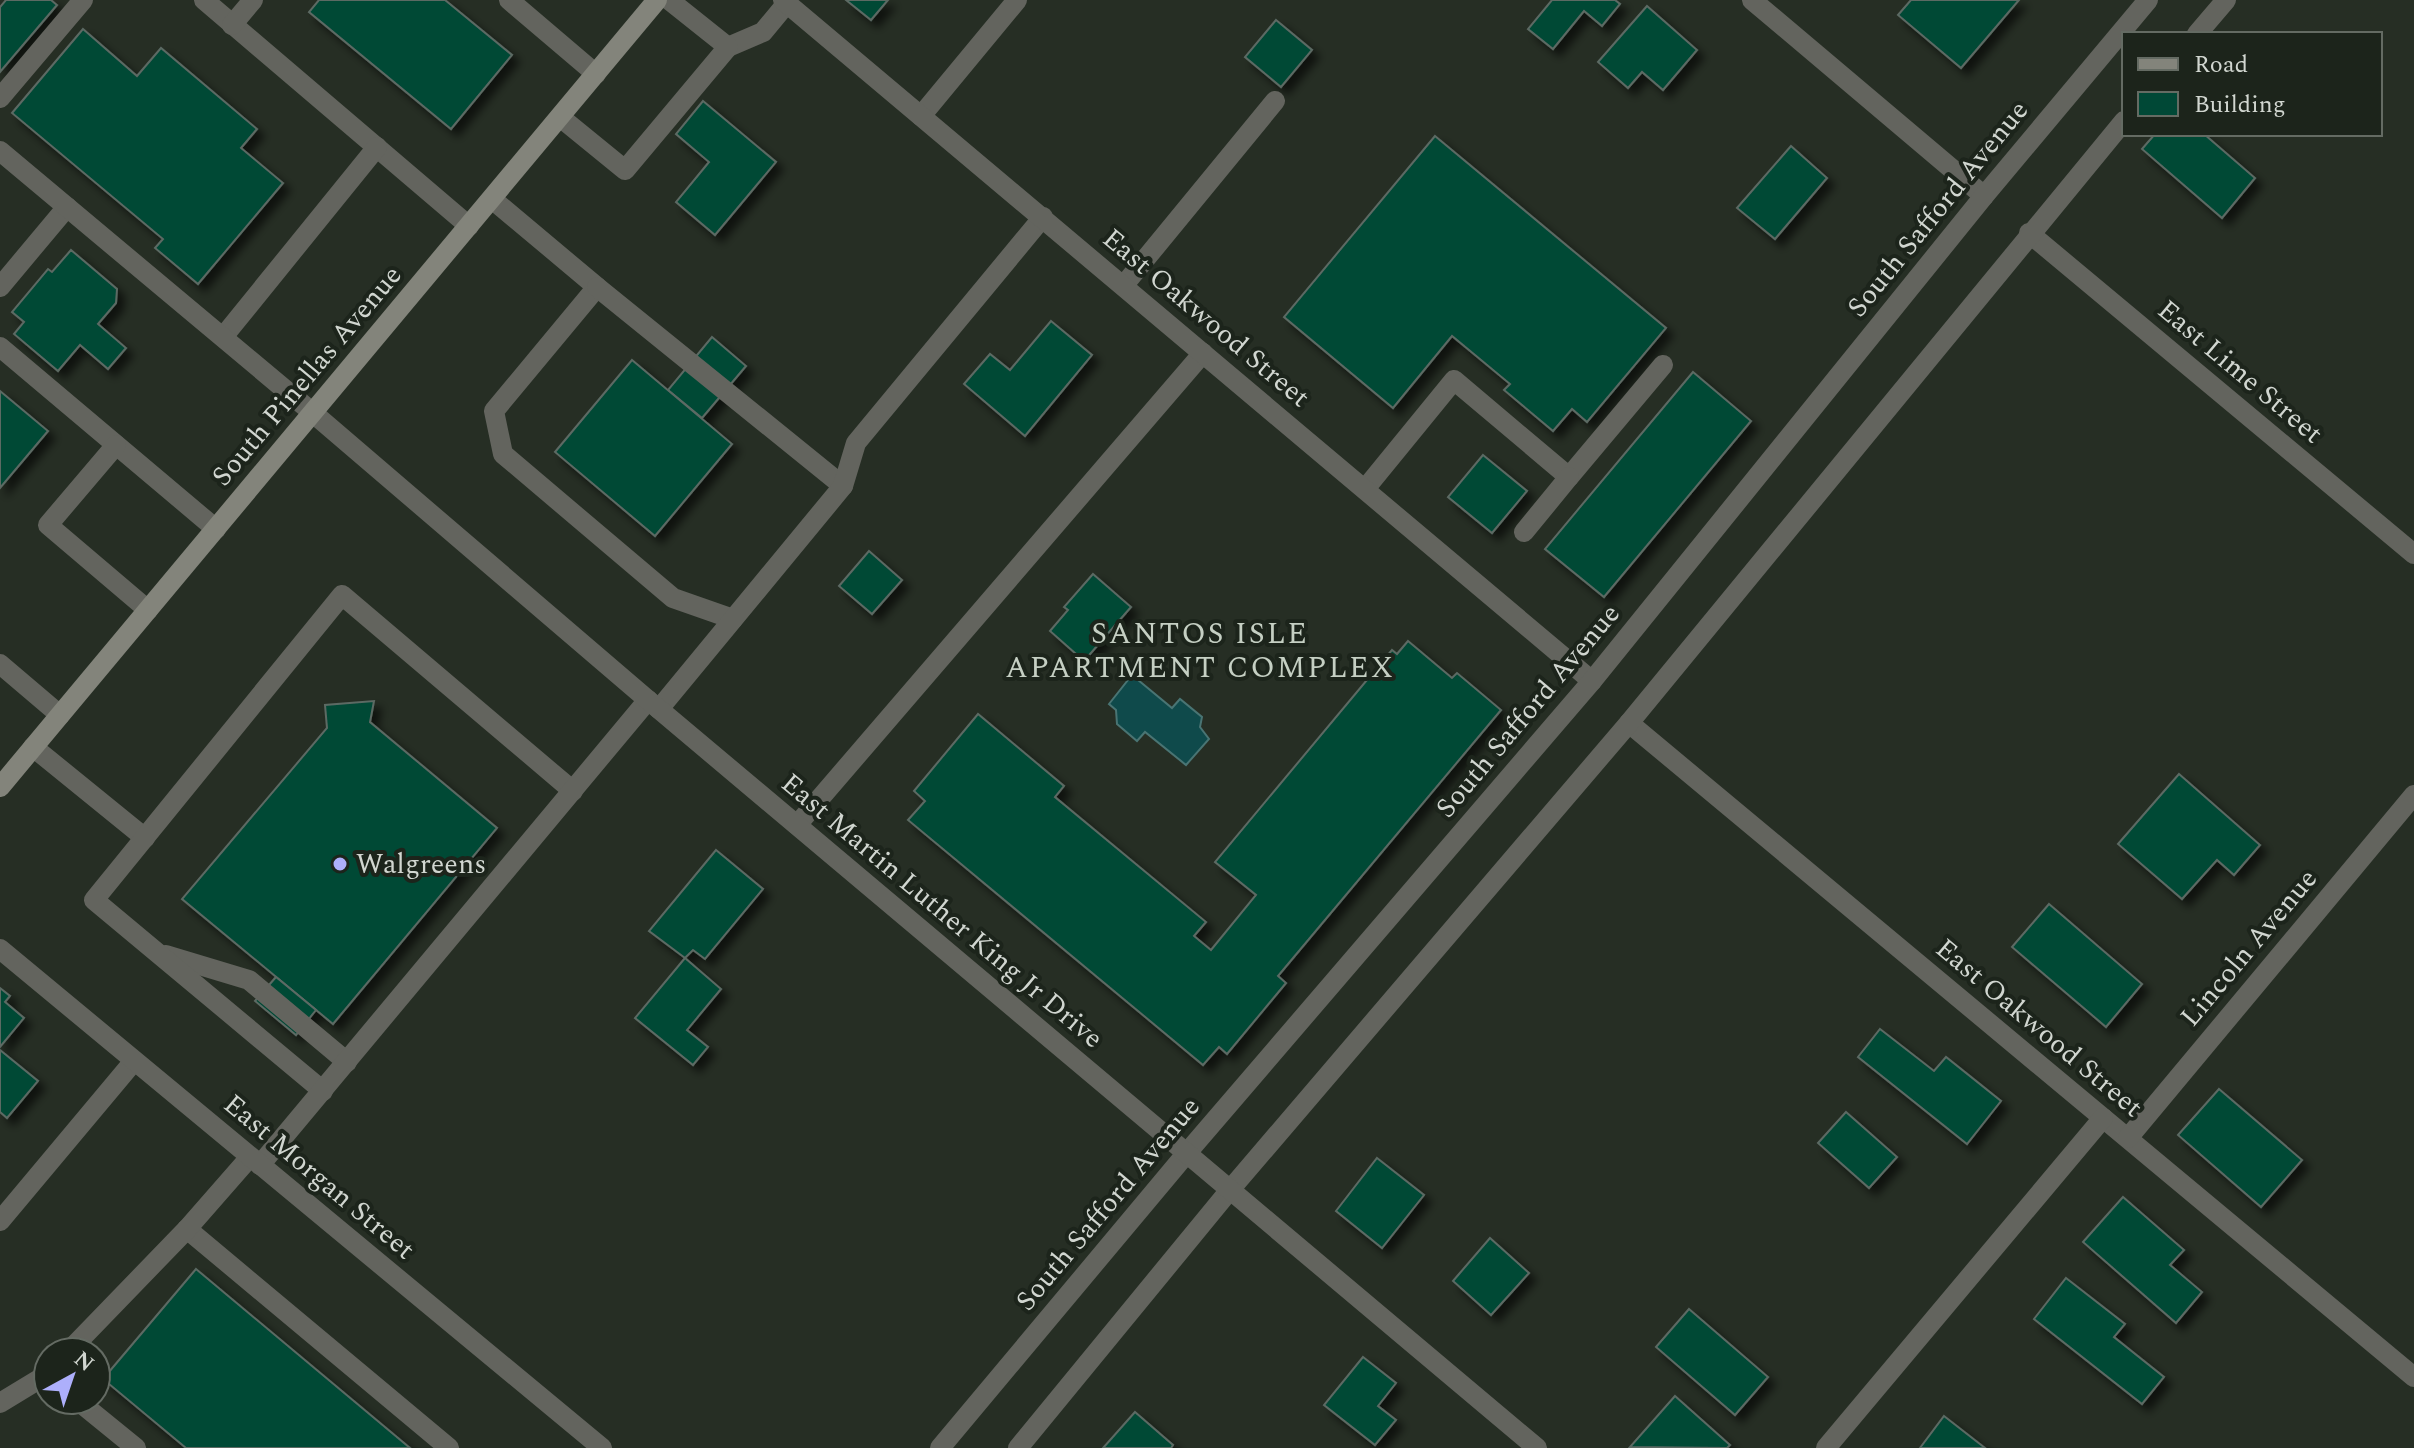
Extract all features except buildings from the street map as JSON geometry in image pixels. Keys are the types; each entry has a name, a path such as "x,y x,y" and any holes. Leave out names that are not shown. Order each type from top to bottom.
{"main road":[{"name":"South Pinellas Avenue","path":"0,787 657,0"}],"street":[{"path":"0,98 83,0"},
{"path":"204,0 469,226"},
{"path":"232,25 253,0"},
{"path":"509,0 596,74"},
{"path":"669,0 728,47"},
{"path":"1752,0 1984,196"},
{"name":"South Safford Avenue","path":"940,1448 1186,1154 1592,681 1984,196 2148,0"},
{"path":"2199,32 2226,0"},
{"path":"560,117 625,170 728,47 763,32 785,2"},
{"name":"East Oakwood Street","path":"785,2 1592,681"},
{"path":"921,116 1012,2"},
{"path":"1124,285 1275,101"},
{"path":"1018,1448 1229,1191 1629,723 2122,123"},
{"path":"223,337 377,147"},
{"name":"East Martin Luther King Jr Drive","path":"0,151 1537,1448"},
{"path":"492,199 843,486"},
{"path":"0,287 67,207"},
{"path":"83,1336 323,1091 573,791 733,619 843,486 856,443 1043,217"},
{"name":"East Lime Street","path":"2029,233 2414,554"},
{"path":"597,287 494,411 503,454 673,598 733,619"},
{"path":"0,347 216,529"},
{"path":"797,825 1203,353"},
{"path":"1524,532 1663,365"},
{"path":"1365,489 1454,380 1569,477"},
{"path":"116,445 48,525 148,610"},
{"path":"323,1091 94,900 342,595 573,791"},
{"path":"0,664 60,715"},
{"name":"East Oakwood Street","path":"1629,723 2414,1377"},
{"path":"33,747 145,838"},
{"name":"Lincoln Avenue","path":"2128,1138 2414,795"},
{"name":"East Morgan Street","path":"0,949 602,1448"},
{"path":"158,952 249,980 347,1062"},
{"path":"0,1221 134,1061"},
{"path":"1826,1448 2103,1118"},
{"path":"187,1229 449,1448"},
{"path":"0,1403 32,1383"},
{"path":"97,1416 136,1448"}],"water":[{"path":"1132,675 1172,708 1180,699 1202,717 1200,727 1209,739 1186,765 1145,732 1137,741 1117,724 1116,710 1109,704"}],"place":[{"name":"Walgreens","path":"340,864"}],"district":[{"name":"SANTOS ISLE APARTMENT COMPLEX","path":"1200,651"}]}
